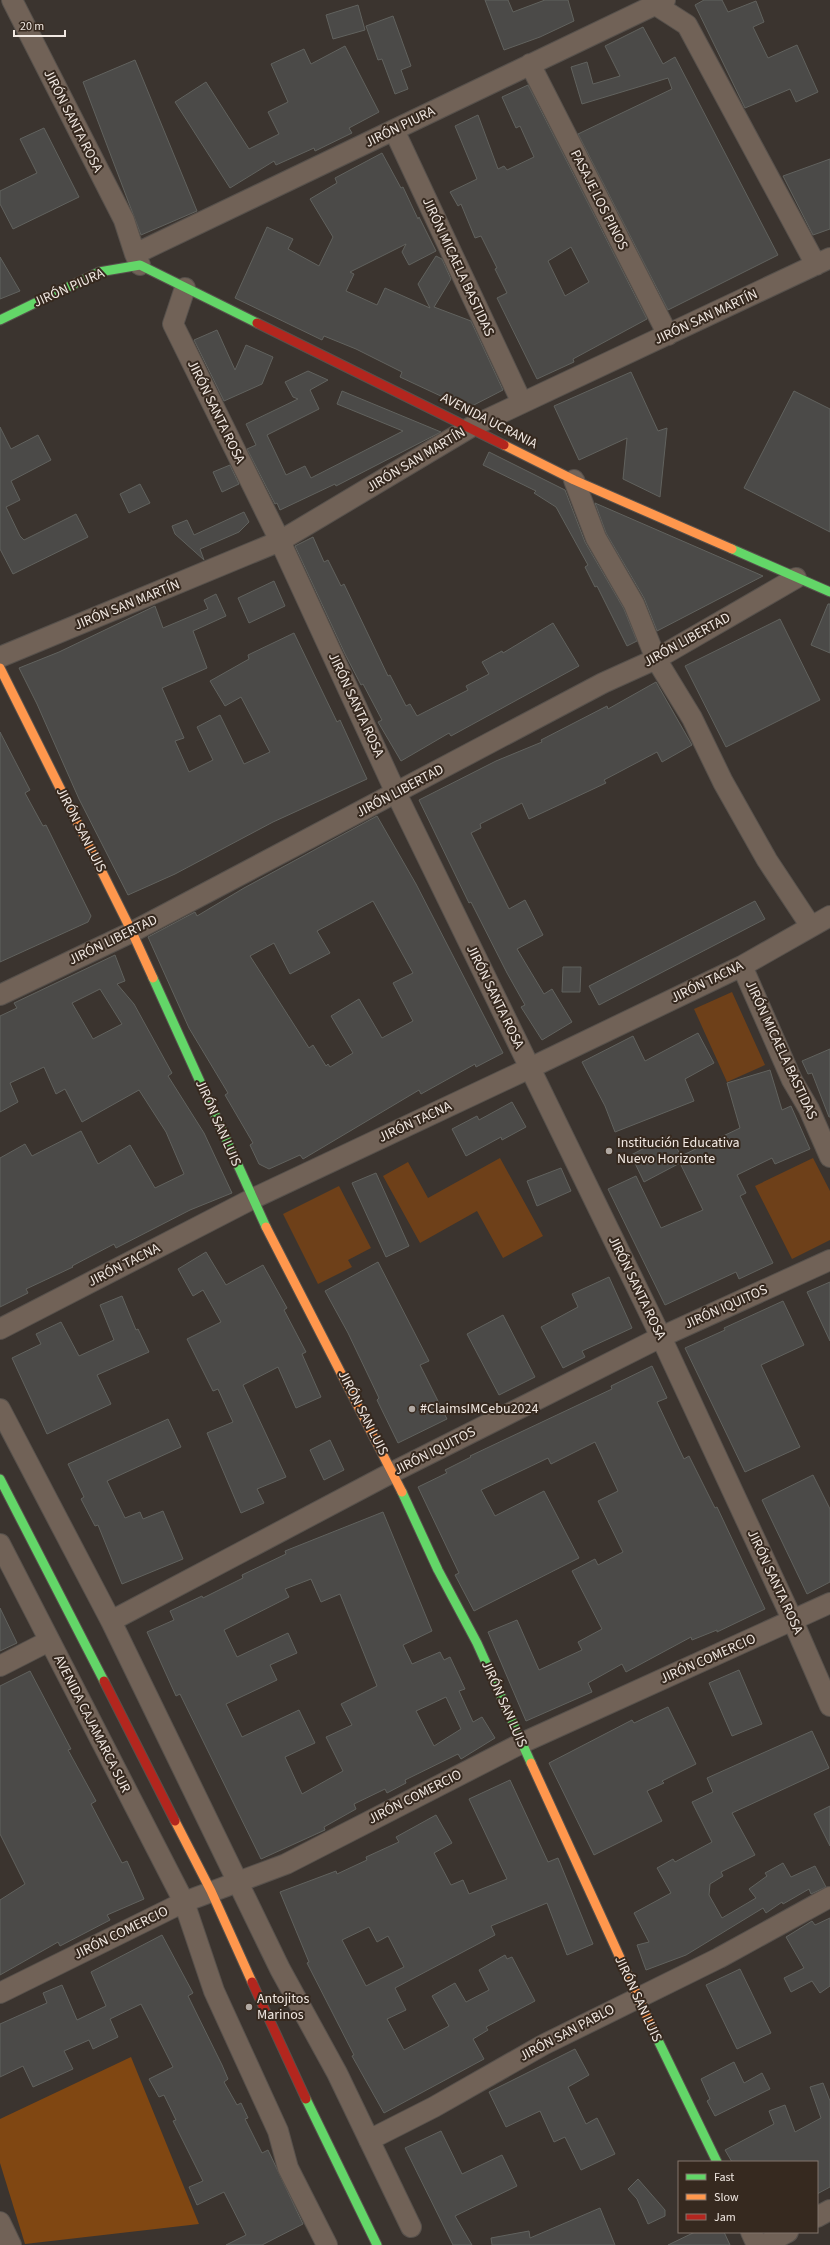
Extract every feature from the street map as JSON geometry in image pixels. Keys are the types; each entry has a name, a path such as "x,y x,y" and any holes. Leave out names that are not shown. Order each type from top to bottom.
{"main road":[{"name":"AVENIDA UCRANIA","path":"137,260 185,288 471,427 574,480 830,592"},
{"name":"JIRÓN PIURA","path":"0,320 98,272 137,260"},
{"name":"JIRÓN SAN LUIS","path":"0,668 132,932 252,1198 393,1472 438,1570 477,1643 636,1998 717,2161"},
{"path":"0,1479 211,1890 323,2136 377,2245"}],"street":[{"name":"JIRÓN SANTA ROSA","path":"12,0 124,220 137,260"},
{"name":"JIRÓN PIURA","path":"137,260 394,130 660,2"},
{"path":"660,2 687,25 823,261"},
{"name":"PASAJE LOS PINOS","path":"530,64 668,335"},
{"name":"JIRÓN MICAELA BASTIDAS","path":"394,130 522,404"},
{"name":"JIRÓN SAN MARTÍN","path":"0,657 280,541 471,427 823,261"},
{"name":"JIRÓN SANTA ROSA","path":"185,288 173,324 280,541 396,793 661,1337 793,1621 830,1706"},
{"path":"574,480 596,538 634,604 656,659 692,718 722,782 763,854 810,925"},
{"name":"JIRÓN LIBERTAD","path":"0,995 132,932 602,683 656,659 796,578"},
{"name":"JIRÓN TACNA","path":"0,1329 252,1198 530,1068 742,966 810,925 830,916"},
{"name":"JIRÓN MICAELA BASTIDAS","path":"742,966 792,1080 809,1109 830,1157"},
{"name":"JIRÓN IQUITOS","path":"111,1621 393,1472 661,1337 830,1260"},
{"path":"0,1409 111,1621 280,1968 337,2073 411,2227"},
{"name":"AVENIDA CAJAMARCA SUR","path":"0,1544 184,1902 214,1991 278,2130 288,2168 327,2245"},
{"name":"JIRÓN COMERCIO","path":"0,1993 184,1902 211,1890 286,1864 522,1743 830,1603"},
{"path":"0,1666 49,1641"},
{"name":"JIRÓN SAN PABLO","path":"369,2140 434,2107 543,2045 719,1958 830,1896"},
{"path":"818,2216 830,2210"},
{"path":"0,2222 11,2245"},
{"path":"751,2233 757,2245"},
{"path":"764,2245 786,2233"}],"shaded area":[{"path":"732,992 765,1065 727,1082 694,1009"},
{"path":"500,1158 543,1236 503,1258 477,1211 420,1243 383,1176 408,1162 428,1198"},
{"path":"813,1158 830,1191 830,1240 792,1259 755,1186"},
{"path":"339,1186 371,1248 348,1260 352,1267 318,1284 283,1214"},
{"path":"131,2057 199,2224 25,2244 0,2163 0,2119"}],"building":[{"path":"485,0 508,0 513,12 545,0 568,0 574,21 540,37 504,50"},
{"path":"704,0 722,0 728,12 756,1 764,22 753,27 768,58 797,45 818,92 796,102 790,89 745,108 695,5"},
{"path":"358,5 365,30 333,39 326,15"},
{"path":"393,16 411,66 401,70 408,89 395,94 382,59 378,60 366,26"},
{"path":"643,27 663,64 675,57 778,255 668,310 578,134 672,89 668,78 582,104 571,67 587,62 593,84 620,76 605,46"},
{"path":"345,46 379,112 349,128 352,133 315,151 314,148 276,165 274,161 230,188 175,102 206,82 249,149 279,134 268,112 288,102 271,64 304,49 311,64"},
{"path":"135,60 197,211 141,235 83,82"},
{"path":"528,85 647,319 573,359 574,362 537,379 497,298 507,293 495,269 497,268 481,236 475,238 461,204 458,206 450,192 477,179 455,126 478,115 498,169 504,166 507,170 534,157 520,126 516,128 502,97","holes":["571,247 589,282 565,296 548,261"]},
{"path":"44,128 79,197 13,229 0,204 0,191 37,173 20,139"},
{"path":"382,153 401,188 403,187 418,219 419,217 436,251 409,265 402,252 406,244 350,272 354,274 346,291 377,305 385,288 430,308 418,284 436,256 442,259 451,279 434,307 471,321 503,390 470,407 445,398 400,377 402,372 356,349 324,336 322,340 235,298 267,227 293,239 288,249 319,266 333,237 310,199 337,183 335,178"},
{"path":"830,159 830,229 813,235 783,176"},
{"path":"0,257 20,291 0,299"},
{"path":"217,330 235,370 246,345 273,357 262,384 224,401 194,340"},
{"path":"308,371 328,380 310,390 319,409 267,435 286,475 305,466 311,478 403,431 337,404 342,391 441,432 336,486 335,484 280,510 277,503 275,504 247,449 256,445 246,424 298,399 293,397 285,382"},
{"path":"631,372 658,431 667,428 660,497 623,479 627,438 579,460 554,406"},
{"path":"794,391 830,409 830,532 744,488"},
{"path":"0,427 11,449 38,435 51,460 11,481 20,500 6,507 20,536 24,540 76,514 88,537 13,574 0,549"},
{"path":"489,452 565,490 585,542 624,609 637,641 627,646 597,586 595,587 585,567 588,565 556,507 534,493 536,491 483,465"},
{"path":"230,465 239,484 222,492 213,472"},
{"path":"140,484 150,503 129,513 120,494"},
{"path":"595,503 763,576 657,631 644,598 606,533"},
{"path":"244,512 249,522 239,532 200,549 204,560 175,534 172,526 187,520 194,535"},
{"path":"313,537 324,562 328,560 341,586 344,584 388,676 390,675 406,706 410,704 417,716 468,690 466,686 489,674 482,662 502,651 503,653 553,623 579,666 451,736 449,733 401,761 378,722 382,720 363,684 361,685 345,654 295,546"},
{"path":"274,581 285,606 249,623 238,598"},
{"path":"216,594 226,616 193,631 207,668 162,688 184,738 175,741 189,772 213,760 197,727 220,715 244,764 270,752 241,697 225,706 210,681 249,659 248,655 294,633 337,722 340,720 367,779 273,822 175,874 128,895 79,799 37,704 19,668 59,652 155,606 163,628 208,609 204,600"},
{"path":"828,604 830,604 830,653 811,645"},
{"path":"780,619 820,700 726,747 685,666"},
{"path":"656,682 692,745 662,762 657,752 604,780 606,783 529,819 522,803 480,824 481,828 471,833 509,909 525,900 543,935 517,949 544,994 552,989 572,1022 542,1040 521,1007 525,1005 471,902 469,903 419,800 496,761 542,742 541,740 607,706 608,709"},
{"path":"0,732 30,790 25,793 43,826 46,825 91,916 88,922 0,962"},
{"path":"377,816 416,884 503,1053 476,1067 475,1064 421,1094 419,1090 303,1159 300,1155 269,1169 259,1164 250,1145 253,1143 225,1095 228,1093 189,1028 148,937 195,912 197,916 244,888","holes":["373,901 413,973 393,983 413,1021 382,1038 359,999 331,1016 353,1053 330,1067 328,1064 326,1066 313,1045 309,1048 250,956 274,943 290,974 330,953 317,931"]},
{"path":"755,901 765,919 599,1005 589,986"},
{"path":"115,955 125,981 117,984 134,1004 172,1073 168,1076 204,1133 232,1193 190,1210 116,1248 114,1244 72,1266 73,1267 26,1289 28,1293 0,1307 0,1158 25,1144 32,1156 81,1131 98,1164 130,1145 155,1188 184,1174 166,1132 139,1090 82,1122 65,1089 56,1094 44,1067 10,1083 18,1102 0,1112 0,1016 17,1008 14,1003","holes":["100,989 122,1024 93,1039 72,1003"]},
{"path":"563,967 581,967 580,992 562,992"},
{"path":"698,1033 714,1063 685,1079 694,1101 615,1132 605,1106 582,1062 633,1036 645,1061"},
{"path":"830,1049 829,1117 812,1073 808,1074 802,1061"},
{"path":"770,1070 782,1110 791,1106 810,1149 775,1164 772,1158 737,1175 746,1193 740,1196 773,1263 739,1279 736,1272 665,1305 608,1189 636,1176 661,1228 703,1210 680,1163 644,1182 631,1155 670,1135 681,1156 740,1128 727,1083"},
{"path":"512,1102 526,1127 502,1140 501,1137 466,1156 452,1129 477,1116 479,1120"},
{"path":"561,1168 571,1191 537,1206 527,1181"},
{"path":"376,1173 409,1246 386,1257 352,1183"},
{"path":"206,1252 226,1285 263,1265 287,1308 284,1310 306,1352 302,1354 321,1397 296,1408 278,1367 243,1385 286,1477 257,1489 264,1503 241,1513 207,1433 233,1422 218,1389 213,1391 187,1339 221,1322 203,1290 193,1296 178,1269"},
{"path":"378,1262 429,1361 420,1365 447,1419 398,1443 377,1400 379,1398 348,1333 325,1291"},
{"path":"609,1277 632,1328 582,1351 585,1357 563,1368 541,1327 578,1307 572,1294"},
{"path":"830,1282 830,1341 807,1292"},
{"path":"122,1296 136,1330 138,1329 149,1352 97,1375 111,1404 47,1434 12,1358 41,1344 36,1334 61,1322 79,1356 114,1340 100,1305"},
{"path":"783,1301 804,1345 761,1365 800,1447 745,1472 685,1348"},
{"path":"503,1315 535,1377 499,1395 467,1334"},
{"path":"652,1366 667,1398 657,1402 684,1459 689,1456 715,1508 717,1507 765,1609 717,1632 717,1630 692,1640 691,1637 626,1672 622,1664 588,1683 592,1692 526,1721 488,1632 517,1620 539,1670 582,1650 578,1642 602,1629 572,1571 595,1559 598,1565 623,1552 598,1501 618,1491 595,1442 551,1464 548,1458 481,1490 495,1516 544,1491 579,1558 474,1611 455,1575 459,1573 418,1487 447,1473 445,1470 471,1457 470,1456 612,1389 611,1386"},
{"path":"168,1419 181,1447 107,1481 125,1518 140,1512 143,1519 163,1511 183,1559 122,1584 98,1525 95,1526 81,1499 84,1497 68,1464"},
{"path":"330,1440 344,1470 324,1480 310,1450"},
{"path":"813,1475 830,1509 830,1582 807,1594 762,1500"},
{"path":"383,1512 432,1631 403,1645 412,1664 440,1652 444,1660 450,1657 465,1689 459,1691 473,1722 482,1717 495,1738 461,1759 458,1754 405,1780 406,1783 387,1793 385,1789 354,1804 356,1809 324,1827 325,1830 261,1859 180,1694 176,1696 147,1632 174,1620 170,1611 202,1596 203,1598 243,1578 242,1575 286,1554 285,1551","holes":["311,1579 321,1602 340,1594 377,1686 341,1704 352,1725 326,1737 343,1771 302,1794 285,1757 315,1743 299,1710 242,1737 226,1704 277,1680 270,1665 297,1653 288,1633 237,1657 224,1630 289,1597 285,1589","446,1697 461,1729 434,1746 416,1711"]},
{"path":"0,1608 17,1643 0,1651"},
{"path":"739,1670 762,1724 732,1736 709,1683"},
{"path":"30,1671 71,1749 68,1750 96,1801 91,1804 122,1863 127,1861 144,1899 107,1915 110,1920 60,1946 58,1942 0,1975 0,1900 25,1884 0,1834 0,1686"},
{"path":"668,1707 696,1764 662,1781 664,1783 647,1791 662,1821 594,1855 549,1763 632,1720 634,1723"},
{"path":"812,1731 829,1768 732,1813 755,1855 721,1872 723,1876 710,1884 709,1895 722,1918 756,1898 749,1889 767,1876 765,1873 783,1863 791,1877 815,1866 826,1887 811,1894 809,1889 783,1904 782,1902 766,1913 763,1908 686,1955 646,1970 637,1945 649,1942 634,1913 671,1893 657,1868 673,1859 675,1862 712,1842 692,1802 713,1792 707,1778"},
{"path":"510,1780 548,1862 558,1858 593,1944 567,1955 547,1903 491,1926 495,1935 395,1988 406,2010 387,2019 404,2050 449,2026 432,1996 455,1983 466,2002 489,1990 479,1970 505,1955 507,1959 512,1957 535,2001 486,2027 488,2030 473,2039 484,2059 384,2113 352,2056 354,2055 307,1963 309,1962 280,1892 336,1871 337,1874 367,1860 366,1857 399,1842 396,1837 436,1815 452,1843 434,1853 451,1885 463,1880 469,1894 507,1879 469,1799","holes":["369,1927 377,1942 388,1936 404,1967 366,1986 342,1940"]},
{"path":"830,1806 830,1846 814,1814"},
{"path":"830,1918 830,1986 820,1993 812,1981 791,1992 784,1978 804,1968 786,1937 812,1921 815,1925"},
{"path":"162,1935 193,1993 188,1996 228,2079 224,2082 237,2105 241,2103 248,2118 245,2119 262,2153 268,2150 303,2224 262,2245 226,2245 246,2235 224,2192 197,2205 189,2187 203,2181 173,2121 176,2120 164,2095 159,2097 149,2079 173,2067 141,2004 110,2019 118,2037 93,2049 89,2040 64,2051 73,2069 33,2087 23,2066 0,2077 0,2024 47,2003 43,1993 62,1985 77,2020 106,2006 91,1972"},
{"path":"740,1969 771,2033 737,2049 706,1985"},
{"path":"575,2049 589,2075 568,2087 586,2124 597,2118 615,2154 581,2170 565,2137 554,2142 540,2111 506,2127 489,2092"},
{"path":"734,2062 744,2083 762,2073 770,2089 715,2116 707,2101 710,2099 701,2079"},
{"path":"823,2083 830,2101 830,2187 818,2193 818,2161 731,2161 725,2150 774,2124 769,2111 785,2105 795,2132 821,2118 810,2087"},
{"path":"441,2131 462,2174 502,2155 517,2186 455,2216 472,2245 453,2245 405,2148"},
{"path":"638,2179 665,2210 665,2216 648,2224 637,2199 628,2189"},
{"path":"600,2208 615,2245 492,2245 491,2238 529,2231 530,2238"},
{"path":"693,2233 724,2233 730,2245 668,2245"}],"traffic: fast":[{"path":"0,320 99,272 140,265 257,323"},
{"path":"732,549 830,592"},
{"path":"153,978 266,1227"},
{"path":"0,1479 104,1681"},
{"path":"402,1492 438,1570 477,1643 531,1763"},
{"path":"654,2032 717,2161"},
{"path":"306,2099 377,2245"}],"traffic: slow":[{"path":"504,445 574,480 732,549"},
{"path":"0,668 132,932 153,978"},
{"path":"266,1227 402,1492"},
{"path":"531,1763 654,2032"},
{"path":"175,1821 211,1891 252,1982"}],"traffic: jam":[{"path":"257,323 504,445"},
{"path":"104,1681 175,1821"},
{"path":"252,1982 306,2099"}],"place":[{"name":"Institución Educativa Nuevo Horizonte","path":"609,1151"},
{"name":"#ClaimsIMCebu2024","path":"412,1409"},
{"name":"Antojitos Marinos","path":"249,2007"}]}
